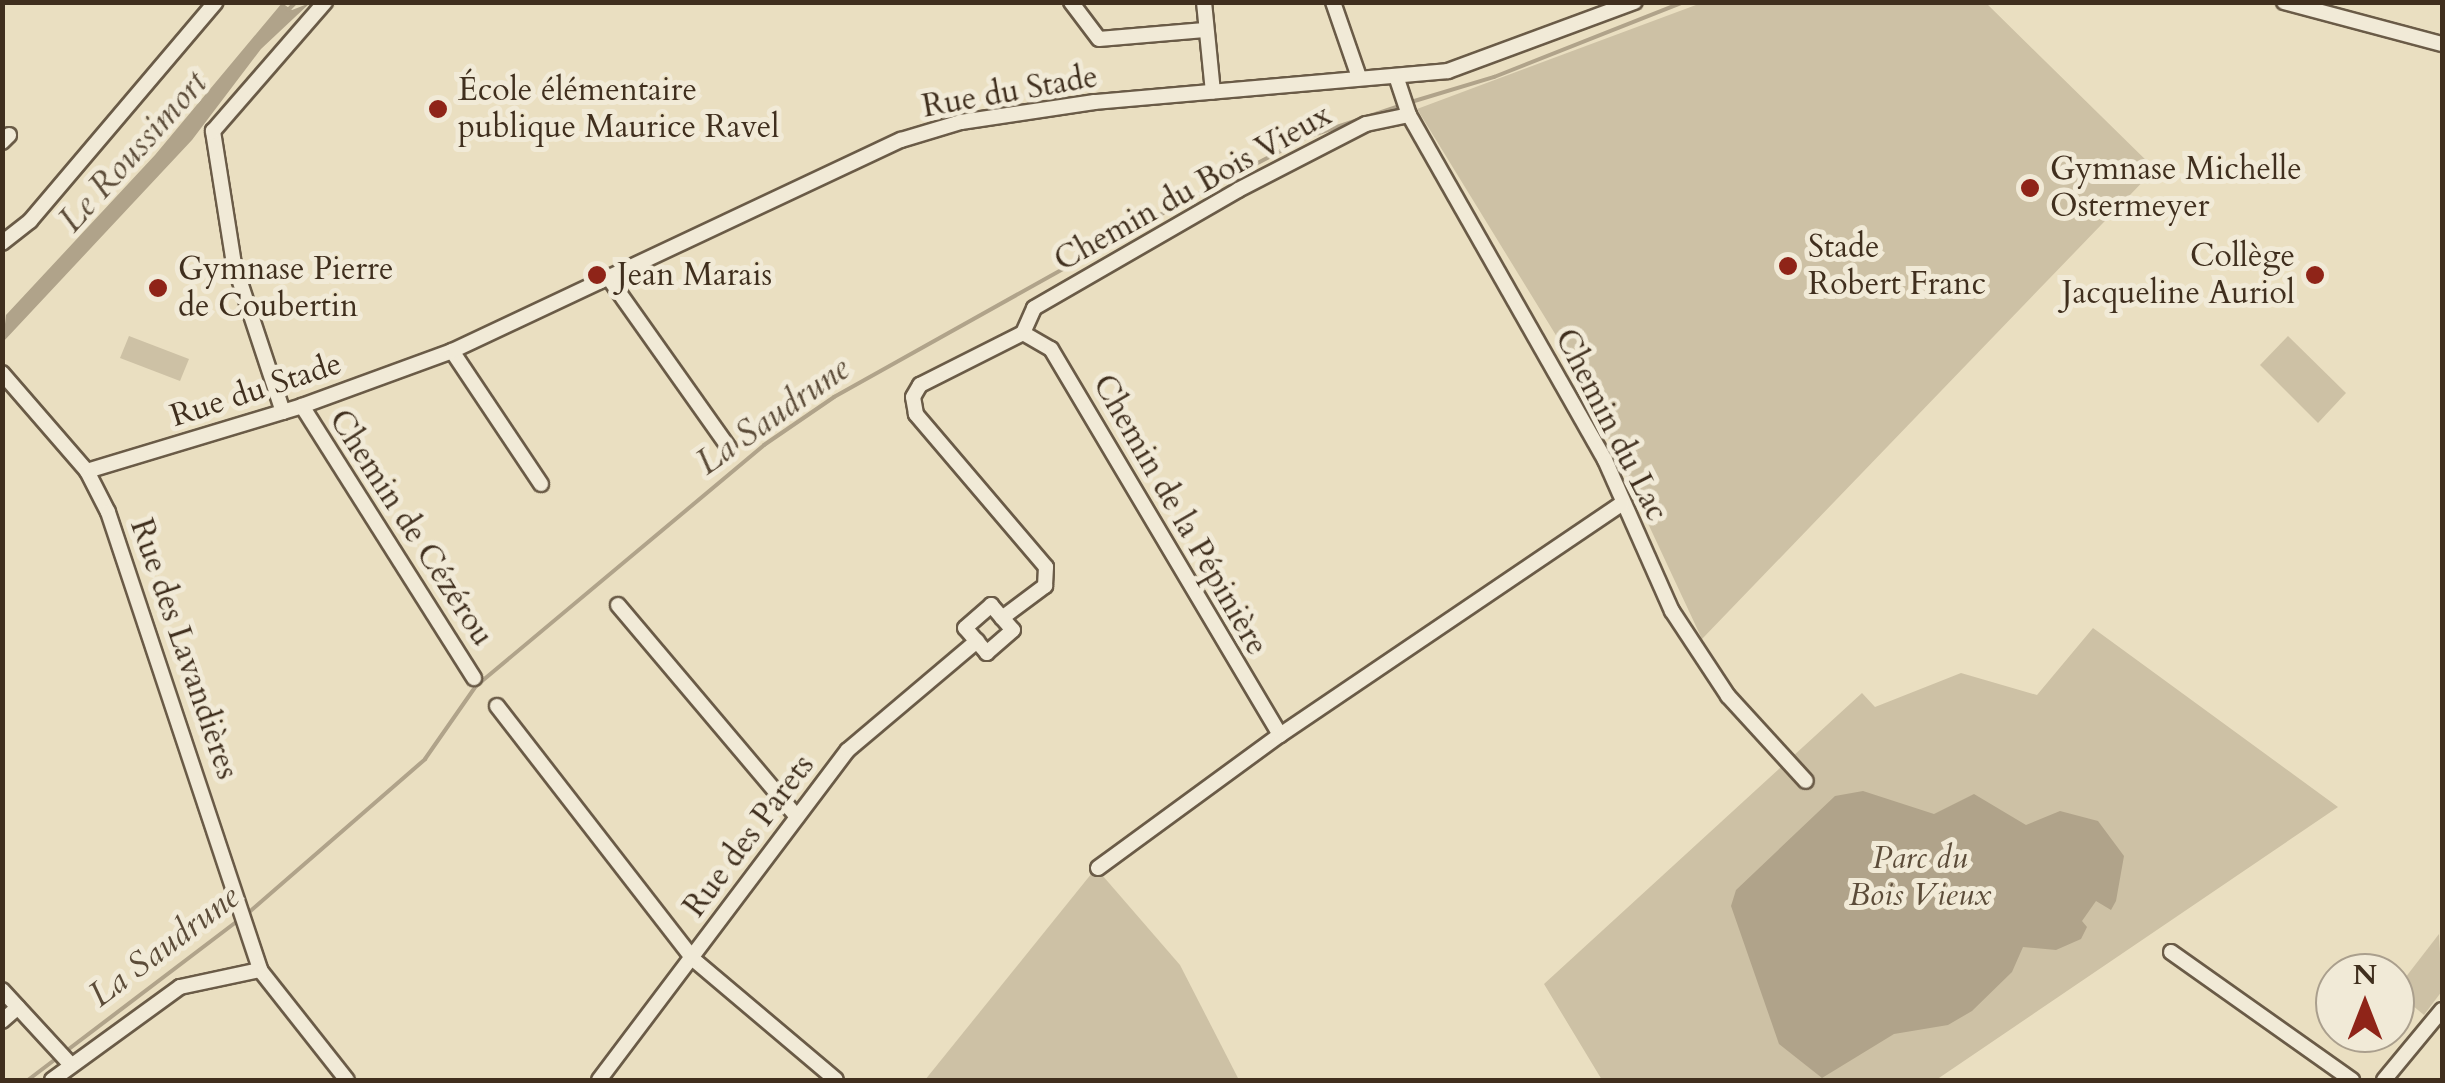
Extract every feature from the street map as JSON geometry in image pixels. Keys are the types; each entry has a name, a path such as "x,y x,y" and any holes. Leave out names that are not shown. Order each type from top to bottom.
{"street":[{"path":"2,242 30,221 216,2"},
{"path":"283,412 234,264 213,131 326,2"},
{"path":"1071,2 1099,38 1205,30"},
{"path":"1204,2 1213,92"},
{"path":"1333,2 1360,77"},
{"name":"Rue du Stade","path":"87,471 302,406 452,352 901,140 961,122 1213,92 1360,77 1396,82 1470,66 1635,2"},
{"path":"2284,2 2309,4 2442,44"},
{"name":"Chemin du Lac","path":"1396,82 1407,111 1605,460 1621,504 1672,611 1728,696 1806,781"},
{"name":"Chemin du Bois Vieux","path":"1023,333 1034,308 1238,190 1366,124 1407,111"},
{"path":"608,277 729,448"},
{"path":"1002,618 1045,586 1046,567 916,414 913,396 920,385 1023,333"},
{"name":"Chemin de la Pépinière","path":"1023,333 1050,349 1280,735"},
{"path":"452,352 541,484"},
{"name":"Rue des Lavandières","path":"2,373 87,471 120,538 242,899 260,970"},
{"name":"Chemin de Cézérou","path":"302,406 474,678"},
{"path":"1098,868 1280,735 1621,504"},
{"path":"992,605 1013,630 987,653 973,645 965,628 992,605"},
{"path":"618,606 797,817"},
{"name":"Rue des Parets","path":"599,1080 797,817 870,729 973,645"},
{"path":"496,706 693,959 836,1080"},
{"path":"2170,952 2352,1080"},
{"path":"52,1080 180,987 260,970 347,1080"},
{"path":"2,990 70,1064"},
{"path":"2,1021 18,1007"},
{"path":"2384,1080 2442,1010"}],"green space":[{"name":"Stade Robert Franc","path":"1704,2 1986,3 2155,169 1702,639 1573,363 1417,109"},
{"path":"129,336 189,359 180,381 120,358"},
{"path":"2288,336 2346,393 2318,423 2260,365"},
{"name":"Parc du Bois Vieux","path":"2093,628 2338,807 1936,1080 1602,1080 1544,984 1862,693 1875,707 1961,673 2037,695"},
{"path":"1096,868 1180,965 1239,1080 925,1080"},
{"path":"2439,934 2442,991 2424,1015 2415,1008 2415,965"}],"shaded area":[{"path":"282,3 292,10 310,3 261,49 192,140 3,342 6,315 155,155"},
{"path":"1863,791 1934,814 1974,794 2026,825 2060,811 2098,821 2124,856 2116,901 2111,910 2096,901 2082,921 2087,927 2081,939 2056,950 2023,947 2012,972 1972,1011 1948,1025 1894,1034 1822,1078 1779,1044 1731,906 1736,890 1835,796"}],"waterway":[{"name":"Le Roussimort","path":"288,10 296,2"},
{"name":"La Saudrune","path":"1411,102 1494,77 1683,2"},
{"name":"La Saudrune","path":"247,914 425,759 476,686 764,445 834,397 1168,210 1307,137 1402,105"},
{"name":"La Saudrune","path":"28,1080 239,920"}],"place":[{"name":"École élémentaire publique Maurice Ravel","path":"438,109"},
{"name":"Gymnase Michelle Ostermeyer","path":"2030,188"},
{"name":"Stade Robert Franc","path":"1788,266"},
{"name":"Jean Marais","path":"597,275"},
{"name":"Collège Jacqueline Auriol","path":"2315,275"},
{"name":"Gymnase Pierre de Coubertin","path":"158,288"}]}
